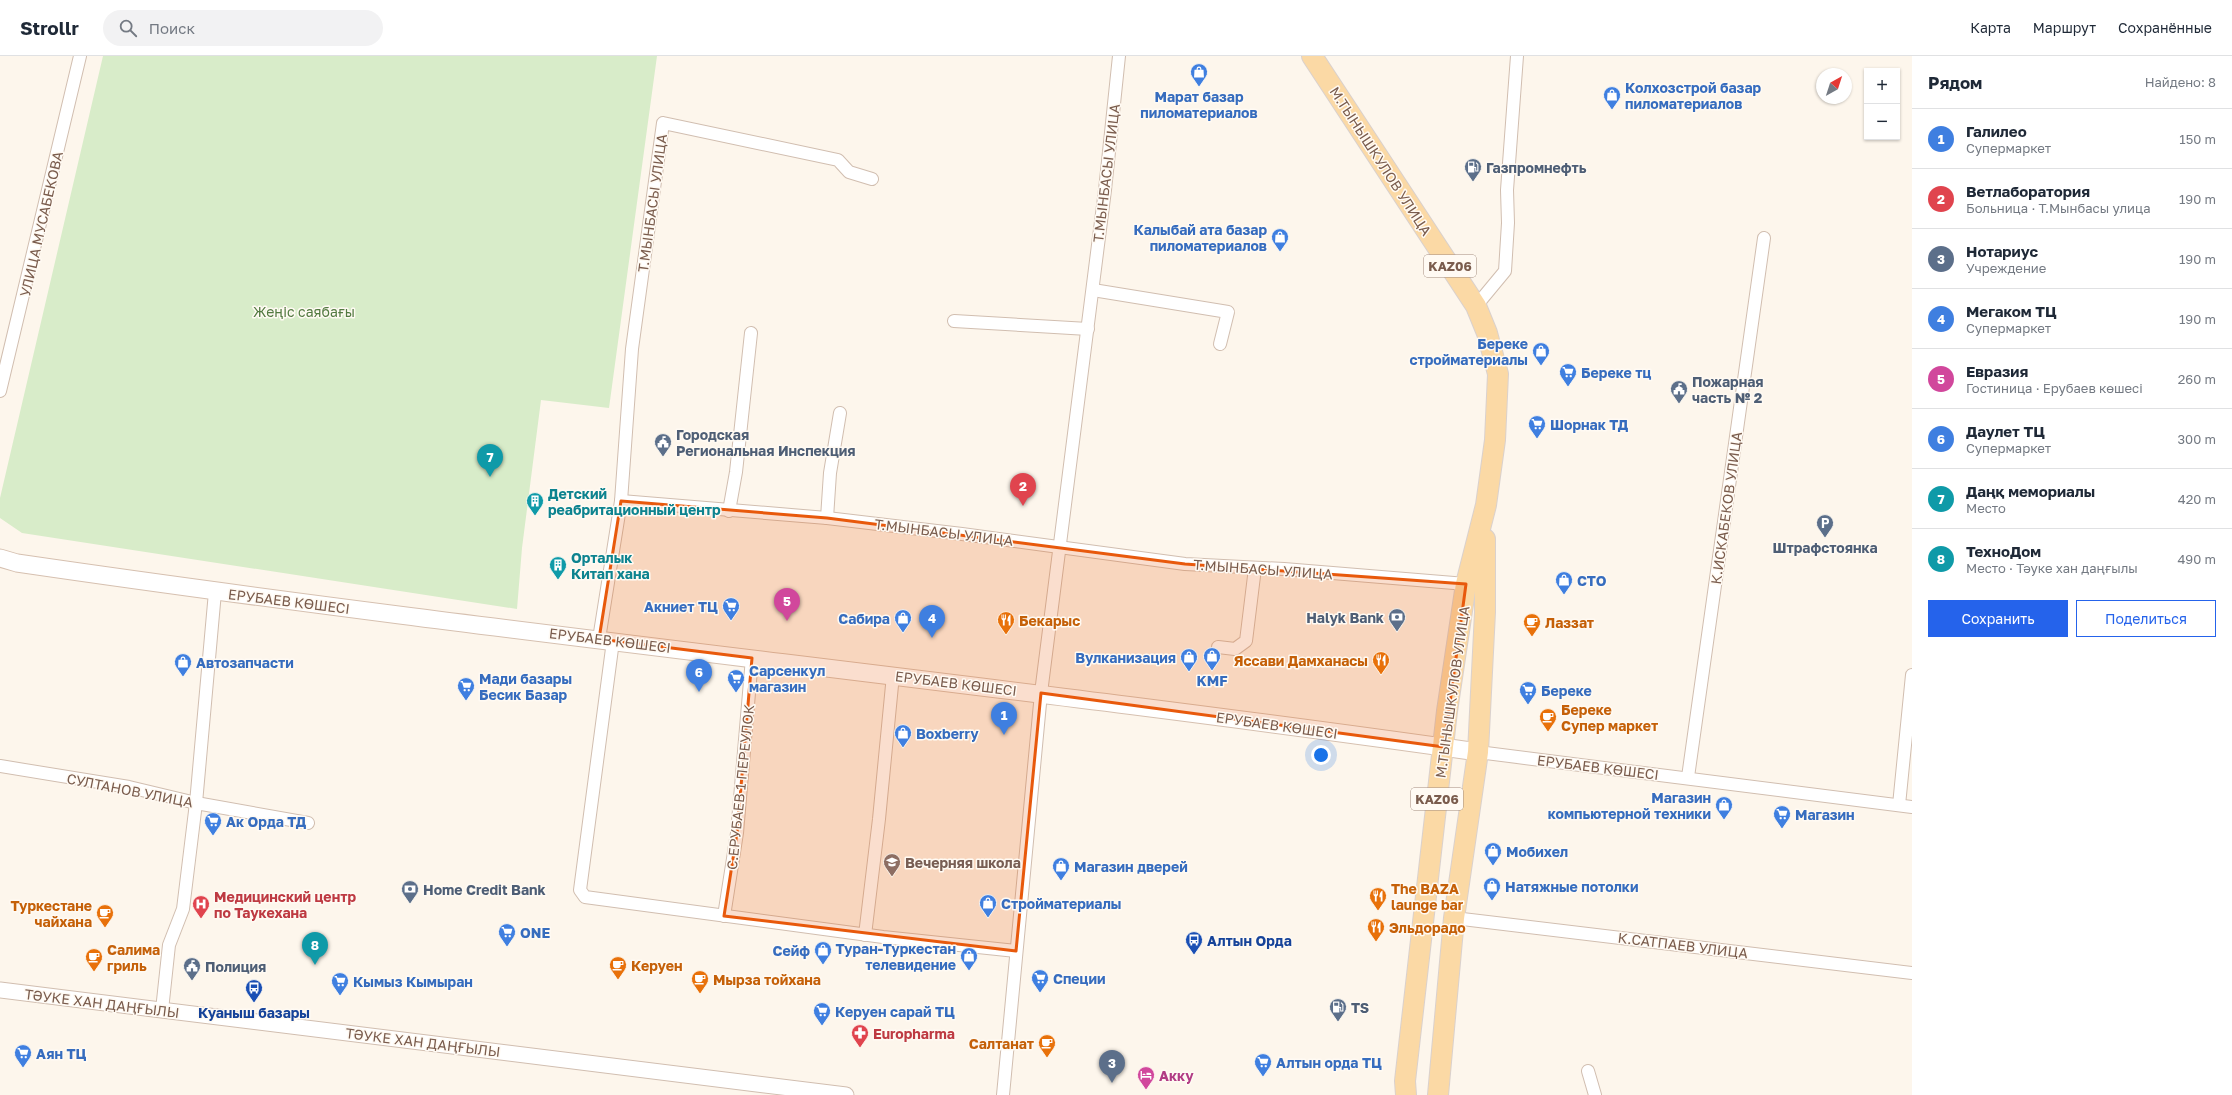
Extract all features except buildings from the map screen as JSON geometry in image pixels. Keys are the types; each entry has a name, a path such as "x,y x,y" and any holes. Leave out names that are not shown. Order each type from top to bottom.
{"main road":[{"name":"М.ТЫНЫШКУЛОВ УЛИЦА","path":"1312,56 1476,306 1487,333 1498,374 1495,440 1486,504 1466,584 1444,748 1418,957 1405,1081 1406,1095"},
{"name":"М.ТЫНЫШКУЛОВ УЛИЦА","path":"1438,1095 1454,918 1478,752 1485,612 1486,504"},
{"name":"ЕРУБАЕВ КӨШЕСІ","path":"0,558 17,563 215,592 1041,693 1478,752"}],"street":[{"name":"УЛИЦА МУСАБЕКОВА","path":"0,391 80,56"},
{"name":"Т.МЫНБАСЫ УЛИЦА","path":"1060,548 1093,290 1119,56"},
{"path":"1476,306 1506,271 1508,223 1507,190 1517,56"},
{"name":"Т.МЫНБАСЫ УЛИЦА","path":"724,916 585,897 581,894 580,890 597,774 606,640 621,501 632,349 663,123 838,160 849,172 872,179"},
{"name":"К.ИСКАБЕКОВ УЛИЦА","path":"1688,777 1764,238"},
{"path":"1093,290 1228,312 1220,344"},
{"path":"954,321 1088,329"},
{"path":"729,511 736,472 751,333"},
{"path":"827,518 830,473 840,413"},
{"name":"Т.МЫНБАСЫ УЛИЦА","path":"621,501 827,518 1185,564 1466,584"},
{"path":"1002,1095 1041,693 1060,548"},
{"path":"1218,647 1235,649 1246,641 1255,568"},
{"path":"162,1010 169,945 183,909 196,802 215,592"},
{"name":"С.ЕРУБАЕВ 1 ПЕРЕУЛОК","path":"724,916 737,833 752,658"},
{"path":"865,935 880,819 893,675"},
{"path":"1899,805 1912,675"},
{"name":"ЕРУБАЕВ КӨШЕСІ","path":"1478,752 1688,777 1912,807"},
{"name":"СУЛТАНОВ УЛИЦА","path":"0,766 129,787 196,802 308,822"},
{"path":"724,916 865,935 1016,951"},
{"name":"К.САТПАЕВ УЛИЦА","path":"1454,918 1912,973"},
{"name":"ТӘУКЕ ХАН ДАҢҒЫЛЫ","path":"0,990 846,1095"},
{"path":"1588,1071 1595,1095"}],"highlighted area":[{"path":"621,501 827,518 1185,564 1466,584 1444,747 1041,693 1016,951 724,916 737,833 752,658 599,639"}],"green space":[{"name":"Жеңіс саябағы","path":"103,56 657,56 609,408 541,400 522,548 517,609 22,533 0,518 0,498"}],"place":[{"name":"Марат базар пиломатериалов","path":"1199,87"},
{"name":"Колхозстрой базар пиломатериалов","path":"1612,110"},
{"name":"Газпромнефть","path":"1473,182"},
{"name":"Калыбай ата базар пиломатериалов","path":"1280,252"},
{"name":"Береке стройматериалы","path":"1541,366"},
{"name":"Береке тц","path":"1568,387"},
{"name":"Пожарная часть № 2","path":"1679,404"},
{"name":"Шорнак ТД","path":"1537,439"},
{"name":"Городская Региональная Инспекция","path":"663,457"},
{"name":"Даңқ мемориалы","path":"490,477"},
{"name":"Ветлаборатория","path":"1023,506"},
{"name":"Детский реабритационный центр","path":"535,516"},
{"name":"Штрафстоянка","path":"1825,538"},
{"name":"Орталык Китап хана","path":"558,580"},
{"name":"СТО","path":"1564,595"},
{"name":"Акниет ТЦ","path":"731,621"},
{"name":"Евразия","path":"787,621"},
{"name":"Halyk Bank","path":"1397,632"},
{"name":"Сабира","path":"903,633"},
{"name":"Бекарыс","path":"1006,635"},
{"name":"Лаззат","path":"1532,637"},
{"name":"Мегаком ТЦ","path":"932,638"},
{"name":"KMF","path":"1212,671"},
{"name":"Вулканизация","path":"1189,672"},
{"name":"Яссави Дамханасы","path":"1381,675"},
{"name":"Автозапчасти","path":"183,677"},
{"name":"Даулет ТЦ","path":"699,692"},
{"name":"Сарсенкул магазин","path":"736,693"},
{"name":"Мади базары Бесик Базар","path":"466,701"},
{"name":"Береке","path":"1528,705"},
{"name":"Береке Супер маркет","path":"1548,732"},
{"name":"Галилео","path":"1004,735"},
{"name":"Boxberry","path":"903,748"},
{"name":"Магазин компьютерной техники","path":"1724,820"},
{"name":"Магазин","path":"1782,829"},
{"name":"Ак Орда ТД","path":"213,836"},
{"name":"Мобихел","path":"1493,866"},
{"name":"Вечерняя школа","path":"892,877"},
{"name":"Магазин дверей","path":"1061,881"},
{"name":"Натяжные потолки","path":"1492,901"},
{"name":"Home Credit Bank","path":"410,904"},
{"name":"The BAZA launge bar","path":"1378,911"},
{"name":"Стройматериалы","path":"988,918"},
{"name":"Медицинский центр по Таукехана","path":"201,919"},
{"name":"Туркестане чайхана","path":"105,928"},
{"name":"Эльдорадо","path":"1376,942"},
{"name":"ONE","path":"507,947"},
{"name":"Алтын Орда","path":"1194,955"},
{"name":"ТехноДом","path":"315,965"},
{"name":"Сейф","path":"823,965"},
{"name":"Туран-Туркестан телевидение","path":"969,971"},
{"name":"Салима гриль","path":"94,972"},
{"name":"Керуен","path":"618,980"},
{"name":"Полиция","path":"192,981"},
{"name":"Специи","path":"1040,993"},
{"name":"Мырза тойхана","path":"700,994"},
{"name":"Кымыз Кымыран","path":"340,996"},
{"name":"Куаныш базары","path":"254,1003"},
{"name":"TS","path":"1338,1022"},
{"name":"Керуен сарай ТЦ","path":"822,1026"},
{"name":"Europharma","path":"860,1048"},
{"name":"Салтанат","path":"1047,1058"},
{"name":"Аян ТЦ","path":"23,1068"},
{"name":"Алтын орда ТЦ","path":"1263,1077"},
{"name":"Нотариус","path":"1112,1083"},
{"name":"Акку","path":"1146,1090"}]}
